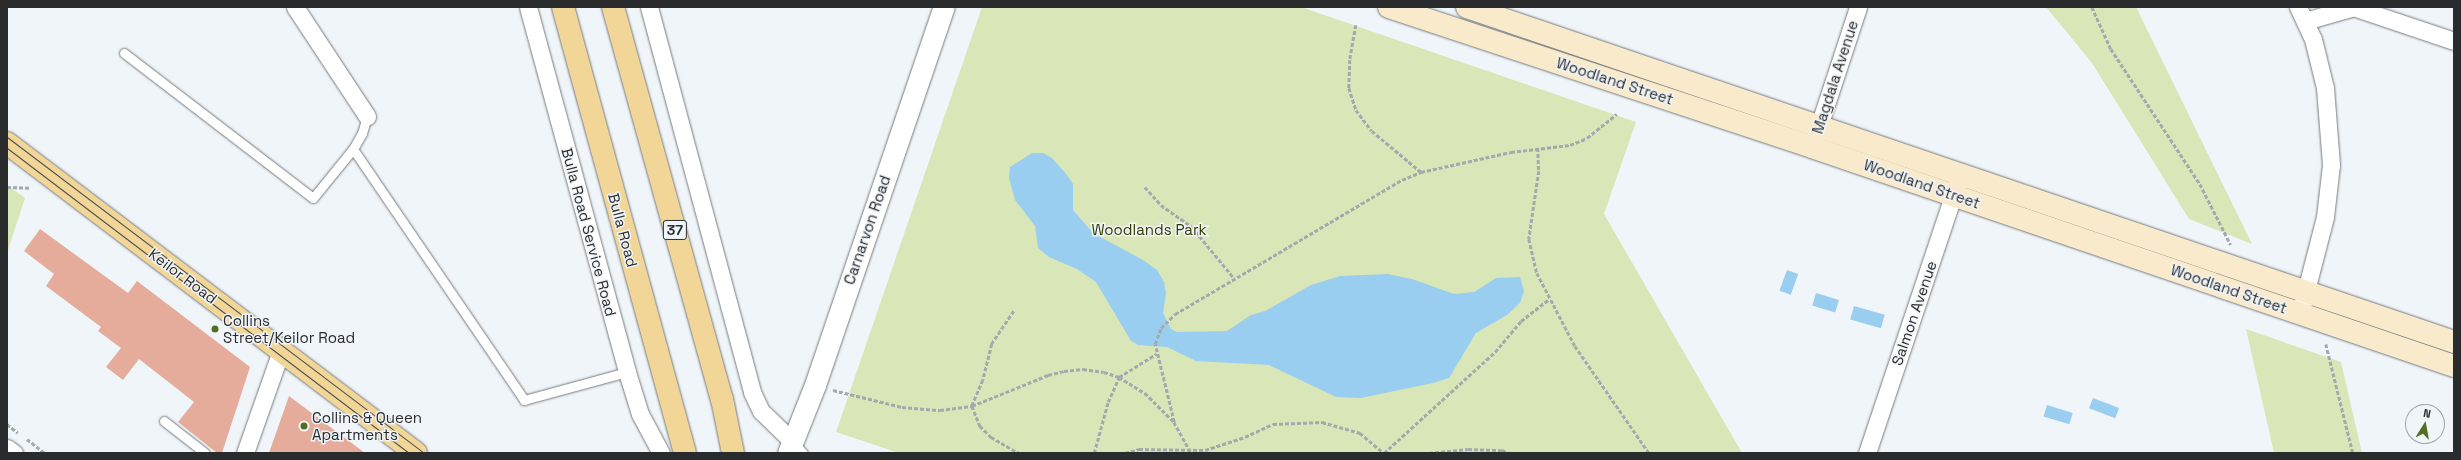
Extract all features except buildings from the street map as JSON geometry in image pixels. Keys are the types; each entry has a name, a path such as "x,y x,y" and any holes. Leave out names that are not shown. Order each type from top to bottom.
{"main road":[{"name":"Bulla Road","path":"563,7 685,453"},
{"name":"37","path":"613,7 722,399 733,453"},
{"name":"Woodland Street","path":"1389,7 1812,147 2454,366"},
{"name":"Woodland Street","path":"1467,7 2454,342"},
{"name":"Keilor Road","path":"7,143 416,453"}],"street":[{"path":"295,7 367,116"},
{"name":"Bulla Road Service Road","path":"528,7 627,372 642,418 661,453"},
{"path":"649,7 752,392 761,411 795,449"},
{"name":"Carnarvon Road","path":"795,449 815,385 944,7"},
{"name":"Magdala Avenue","path":"1812,147 1858,7"},
{"path":"2300,314 2325,217 2331,164 2325,88 2313,39 2301,14 2354,7 2454,41"},
{"name":"Salmon Avenue","path":"1867,453 1961,174"},
{"path":"245,453 281,351"},
{"path":"7,448 14,453"}],"lane":[{"path":"124,53 313,198 353,149 362,133 367,116"},
{"path":"353,149 524,400 627,372"},
{"path":"164,421 205,453"}],"path":[{"path":"2092,7 2111,49 2200,184 2244,270"},
{"path":"1356,25 1350,60 1350,88 1356,110 1372,130 1421,172"},
{"path":"1174,422 1156,354 1155,344 1161,328 1175,314 1320,226 1402,180 1421,172 1538,148 1570,145 1587,138 1618,114"},
{"path":"1538,148 1539,171 1529,239 1536,273 1575,346 1649,453"},
{"path":"1145,186 1161,205 1192,227 1234,278"},
{"path":"1125,453 1139,449 1191,452 1205,450 1226,444 1273,424 1322,422 1360,434 1384,453 1495,352 1522,321 1549,299"},
{"path":"1014,311 992,344 983,380 972,406 980,426 991,437 1019,453"},
{"path":"2321,320 2353,453"},
{"path":"1094,453 1108,402 1119,377 1156,354"},
{"path":"815,385 902,407 940,410 972,406 1048,375 1064,371 1083,369 1119,377 1145,392 1174,422 1191,452"},
{"path":"1429,453 1468,449 1509,453"}],"green space":[{"name":"Woodlands Park","path":"982,7 1301,7 1636,122 1604,214 1742,453 899,453 836,432"},
{"path":"2046,7 2136,7 2252,244 2189,219 2092,63"},
{"path":"7,185 25,198 7,253"},
{"path":"2246,329 2341,362 2362,453 2274,453"}],"water":[{"path":"1032,153 1043,153 1052,158 1067,175 1073,184 1073,210 1093,233 1143,260 1157,270 1164,282 1166,293 1163,313 1171,329 1177,332 1227,331 1251,315 1265,311 1311,285 1340,276 1388,274 1412,279 1454,294 1474,292 1496,278 1520,277 1524,291 1520,303 1507,315 1476,333 1449,378 1433,383 1361,398 1336,397 1269,365 1196,361 1167,347 1138,345 1131,341 1096,282 1077,269 1049,257 1038,248 1035,226 1015,200 1009,178 1010,167"},
{"path":"1787,270 1798,274 1791,295 1779,291"},
{"path":"1816,293 1839,300 1835,312 1812,305"},
{"path":"1854,306 1885,315 1881,328 1850,319"},
{"path":"2093,398 2119,408 2115,418 2089,408"},
{"path":"2047,405 2073,413 2069,424 2043,416"}],"tram line":[{"path":"7,137 424,453"},
{"path":"7,148 409,453"}],"place":[{"name":"Collins Street/Keilor Road","path":"215,329"},
{"name":"Collins & Queen Apartments","path":"304,426"}]}
